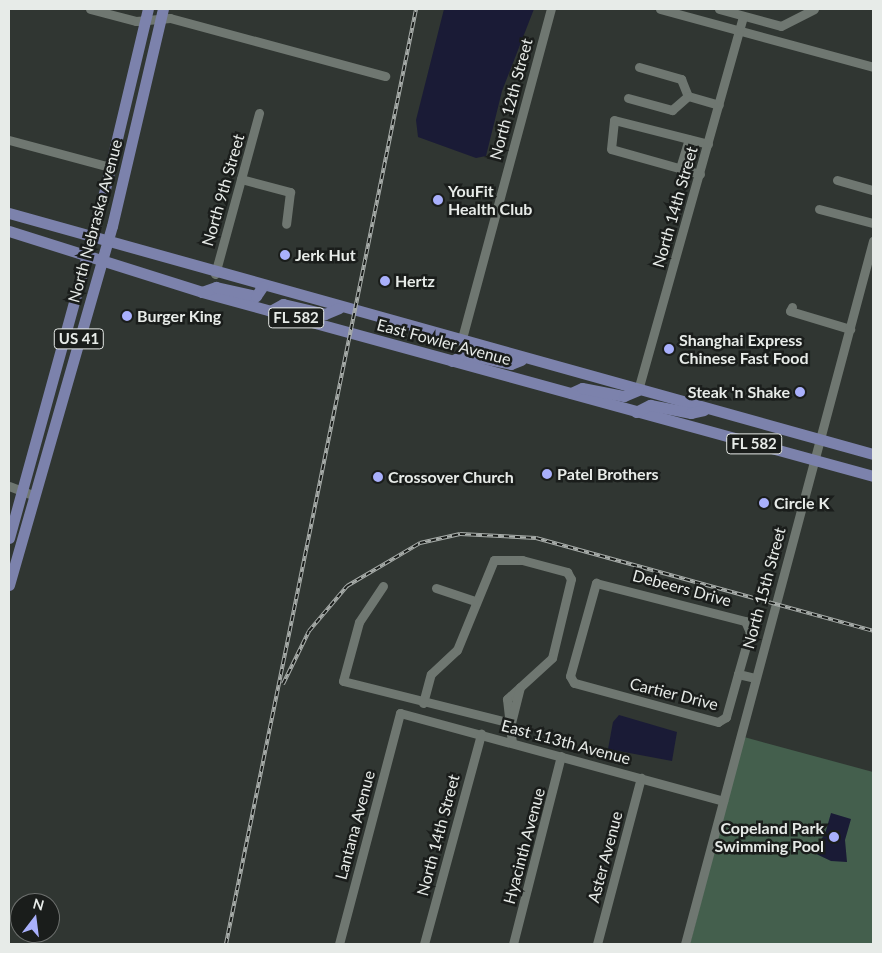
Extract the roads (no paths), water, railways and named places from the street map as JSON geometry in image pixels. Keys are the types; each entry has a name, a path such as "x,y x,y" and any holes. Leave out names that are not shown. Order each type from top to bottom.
{"main road":[{"name":"North Nebraska Avenue","path":"9,585 56,364 99,213 148,9"},
{"name":"North Nebraska Avenue","path":"9,538 57,417 113,220 162,14"},
{"path":"68,230 86,225 99,213"},
{"name":"East Fowler Avenue","path":"9,214 215,274 873,454"},
{"path":"113,220 129,249"},
{"name":"East Fowler Avenue","path":"9,231 202,292 873,476"},
{"path":"202,292 216,287 256,296 262,287"},
{"path":"270,311 283,304 325,314 339,308"},
{"path":"452,361 464,354 511,364 522,359"},
{"path":"56,364 60,372 57,417"},
{"path":"571,394 582,388 624,396 638,390"},
{"path":"636,412 650,405 691,413 706,409"}],"street":[{"path":"90,9 144,21 162,14 385,76"},
{"name":"North 12th Street","path":"460,342 551,9"},
{"path":"660,9 873,67"},
{"path":"719,9 781,26 814,9"},
{"name":"North 14th Street","path":"638,390 743,16"},
{"path":"639,67 681,79 688,96"},
{"path":"688,96 719,105"},
{"path":"628,98 672,110 688,96"},
{"name":"North 9th Street","path":"215,274 259,113"},
{"path":"700,174 611,149 614,120 708,144"},
{"path":"680,168 689,139"},
{"path":"9,140 110,167"},
{"path":"241,179 290,192 286,224"},
{"path":"837,180 873,190"},
{"path":"819,209 873,223"},
{"name":"North 15th Street","path":"685,944 873,241"},
{"path":"792,307 790,311 850,328"},
{"path":"9,486 28,493"},
{"path":"423,703 431,674 455,652 475,601 497,559 530,562 570,575 552,658 507,699 512,743"},
{"name":"Debeers Drive","path":"571,681 598,582 745,621 750,629 738,674"},
{"path":"383,586 359,622 343,681 423,703 511,723"},
{"path":"436,588 475,601"},
{"path":"738,674 755,678"},
{"name":"Cartier Drive","path":"571,681 718,722 726,717 738,674"},
{"name":"East 113th Avenue","path":"400,713 723,800"},
{"name":"Lantana Avenue","path":"339,944 400,713"},
{"name":"North 14th Street","path":"424,944 481,734"},
{"name":"Hyacinth Avenue","path":"513,944 561,756"},
{"name":"Aster Avenue","path":"597,944 641,778"}],"water":[{"path":"444,9 534,9 502,91 486,156 476,158 418,137 416,120"},
{"path":"619,715 677,732 672,761 608,749 613,722"},
{"name":"Copeland Park Swimming Pool","path":"831,813 851,819 845,840 847,862 831,861 812,852 825,834"}],"railway":[{"path":"226,944 416,9"},
{"path":"283,684 309,631 347,586 420,543 460,534 536,538 873,631"}],"place":[{"name":"YouFit Health Club","path":"438,200"},
{"name":"Jerk Hut","path":"285,255"},
{"name":"Hertz","path":"385,281"},
{"name":"Burger King","path":"127,316"},
{"name":"Shanghai Express Chinese Fast Food","path":"669,349"},
{"name":"Steak 'n Shake","path":"800,392"},
{"name":"Patel Brothers","path":"547,474"},
{"name":"Crossover Church","path":"378,477"},
{"name":"Circle K","path":"764,503"},
{"name":"Copeland Park Swimming Pool","path":"834,837"}]}
